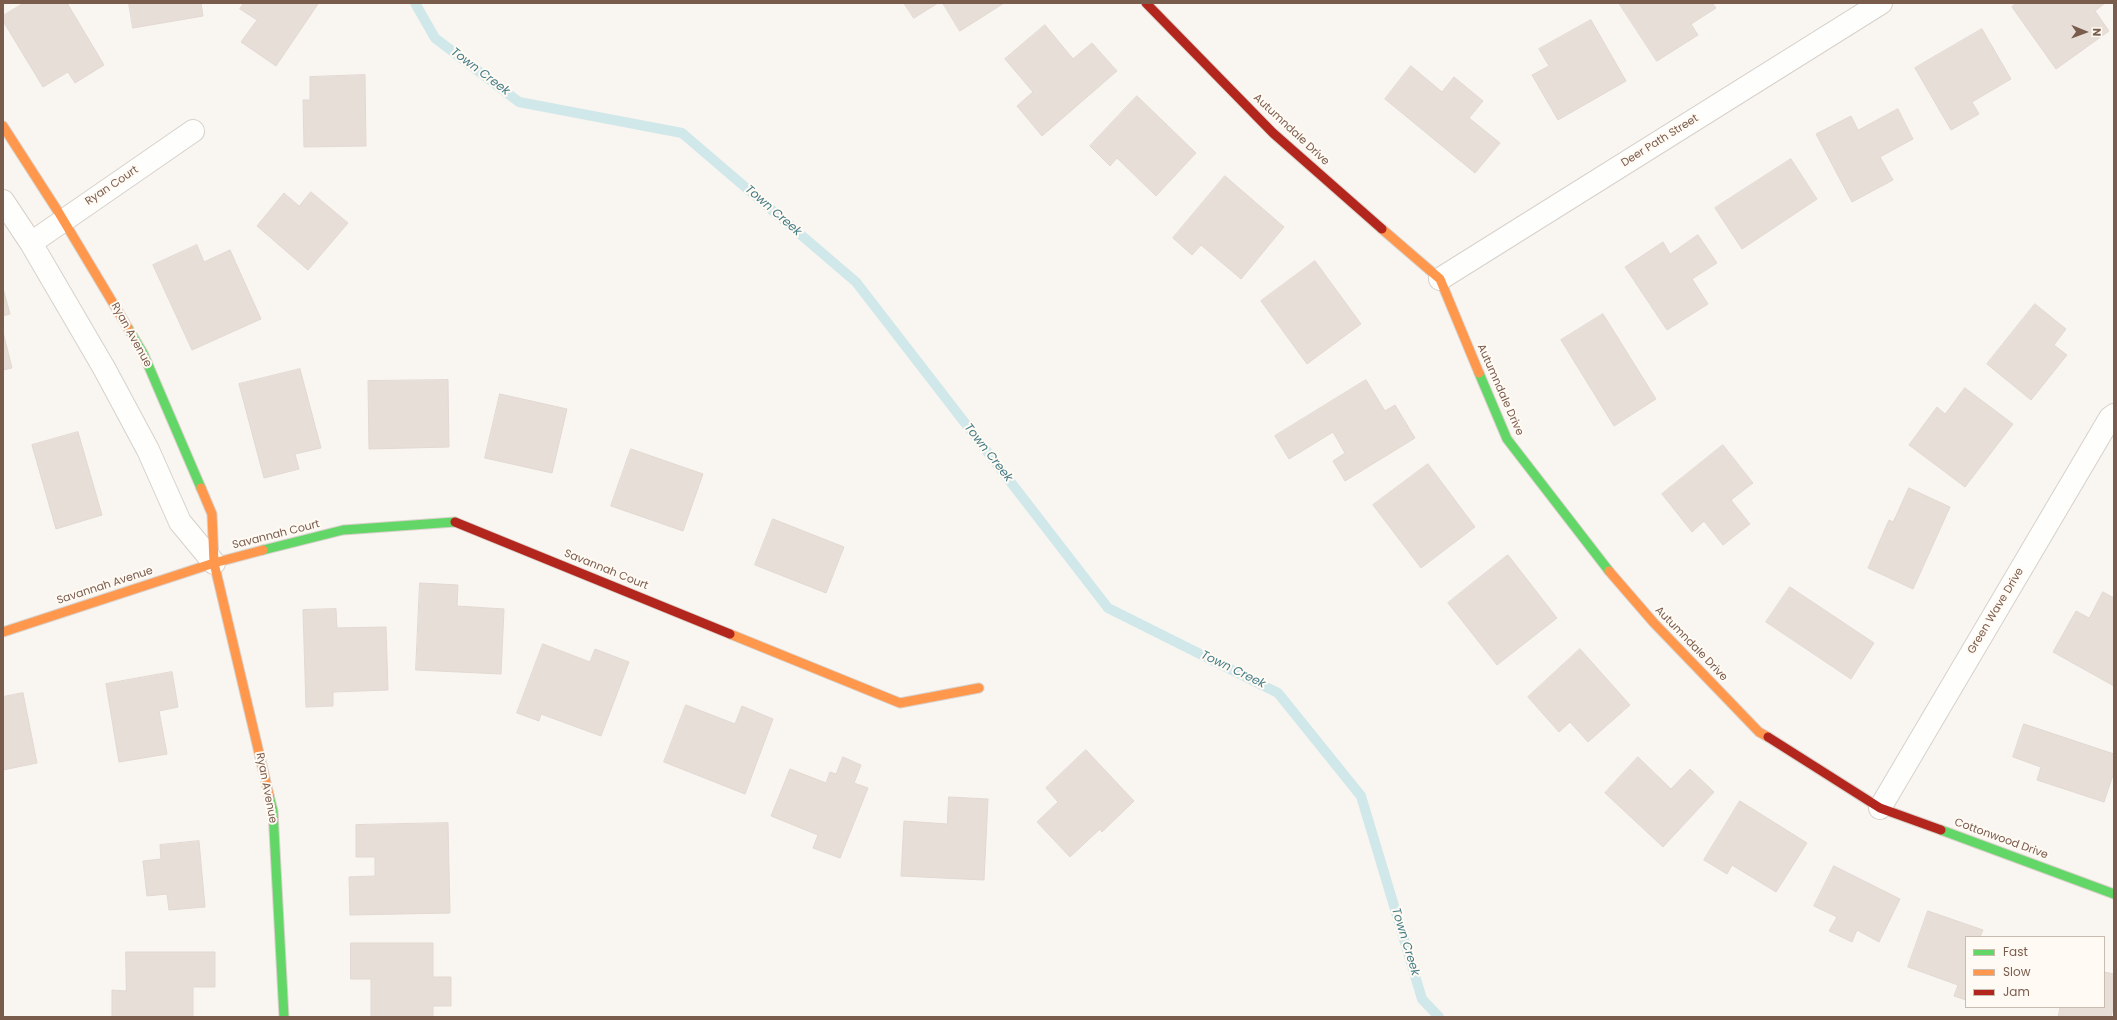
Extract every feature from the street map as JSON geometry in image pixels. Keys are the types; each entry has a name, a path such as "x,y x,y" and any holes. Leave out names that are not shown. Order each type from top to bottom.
{"street":[{"name":"Autumndale Drive","path":"1146,3 1273,133 1440,279 1507,439 1590,548 1654,623 1760,732 1880,808"},
{"name":"Deer Path Street","path":"1440,279 1881,3"},
{"name":"Ryan Avenue","path":"3,126 63,220 143,354 212,514 214,563 273,811 284,1017"},
{"name":"Ryan Court","path":"31,243 193,131"},
{"name":"Ryan Avenue","path":"3,201 31,243 104,368 148,450 180,522 214,563"},
{"name":"Green Wave Drive","path":"1880,808 2110,418 2114,414"},
{"name":"Savannah Court","path":"214,563 343,530 453,521 900,703 979,688"},
{"name":"Savannah Avenue","path":"3,632 214,563"},
{"name":"Cottonwood Drive","path":"1880,808 2114,894"}],"building":[{"path":"24,3 67,3 104,65 75,83 68,72 43,87 3,21 3,16"},
{"path":"129,3 201,3 203,16 133,28"},
{"path":"244,3 318,4 276,66 241,42 257,20 240,9"},
{"path":"904,3 938,3 914,18"},
{"path":"943,3 1004,3 960,31"},
{"path":"1619,3 1712,3 1716,8 1691,24 1698,35 1657,61"},
{"path":"2017,3 2105,3 2095,11 2109,31 2056,69 2012,7"},
{"path":"1591,20 1626,81 1558,120 1532,75 1549,66 1539,49"},
{"path":"1045,25 1073,59 1092,43 1117,71 1042,136 1017,106 1033,92 1005,59"},
{"path":"1982,29 2011,79 1972,102 1979,114 1951,130 1915,68"},
{"path":"1411,66 1442,92 1454,77 1483,101 1469,118 1500,143 1475,173 1385,99"},
{"path":"365,75 366,146 304,147 303,100 310,100 310,77"},
{"path":"1137,96 1196,153 1156,196 1117,158 1110,166 1090,146"},
{"path":"1898,109 1913,139 1880,157 1893,180 1852,202 1816,134 1851,116 1858,130"},
{"path":"1791,159 1817,199 1742,249 1715,208"},
{"path":"1225,176 1284,227 1241,279 1201,245 1192,255 1173,238"},
{"path":"311,192 348,223 308,270 257,226 284,193 299,206"},
{"path":"1698,235 1717,263 1692,279 1708,304 1667,330 1625,267 1663,242 1670,254"},
{"path":"197,245 204,262 230,250 261,319 192,350 153,265"},
{"path":"1315,261 1361,324 1307,364 1261,301"},
{"path":"3,288 10,314 3,316"},
{"path":"2035,304 2066,329 2054,345 2067,355 2031,400 1987,364"},
{"path":"1603,314 1656,399 1614,426 1561,340"},
{"path":"3,332 12,368 3,370"},
{"path":"300,369 321,448 295,454 299,469 264,478 239,384"},
{"path":"448,380 449,447 369,449 368,381"},
{"path":"1366,380 1385,411 1395,405 1415,438 1345,481 1333,461 1345,453 1333,432 1289,459 1275,436"},
{"path":"1965,388 2013,424 1965,487 1909,445 1937,407 1945,414"},
{"path":"500,394 567,409 552,473 485,458"},
{"path":"78,432 102,515 56,529 32,445"},
{"path":"1723,445 1753,483 1731,500 1750,524 1723,545 1704,521 1692,532 1662,494"},
{"path":"631,449 703,474 683,531 611,506"},
{"path":"1428,464 1475,527 1421,568 1373,505"},
{"path":"1909,488 1950,507 1913,589 1868,568 1889,520 1893,522"},
{"path":"773,519 844,547 826,593 755,565"},
{"path":"1508,555 1557,618 1497,665 1448,603"},
{"path":"420,583 458,585 457,606 504,609 501,674 416,670"},
{"path":"1790,587 1874,643 1851,679 1766,622"},
{"path":"2103,592 2114,598 2114,686 2053,652 2076,611 2089,618"},
{"path":"336,609 337,628 386,627 388,690 333,692 333,706 306,707 303,610"},
{"path":"543,644 590,662 595,649 629,662 601,736 541,714 539,721 517,713"},
{"path":"1580,649 1630,705 1588,742 1570,722 1559,732 1528,697"},
{"path":"172,672 178,707 159,711 167,754 119,762 106,684"},
{"path":"23,693 37,763 3,770 3,697"},
{"path":"686,705 735,724 742,706 773,719 745,794 664,762"},
{"path":"2024,724 2114,754 2114,772 2104,802 2037,780 2041,767 2013,757"},
{"path":"1086,750 1134,801 1102,832 1100,829 1070,857 1037,822 1058,802 1046,788"},
{"path":"843,757 861,765 854,783 868,788 840,858 813,848 818,835 771,816 790,769 826,783 830,772 836,774"},
{"path":"1638,757 1671,789 1690,769 1714,792 1663,847 1605,793"},
{"path":"949,797 988,799 984,880 901,876 904,821 947,824"},
{"path":"1740,801 1807,843 1776,892 1732,865 1727,874 1704,860"},
{"path":"448,823 450,913 350,915 349,877 375,876 375,857 356,857 356,825"},
{"path":"199,841 205,907 169,910 167,894 147,896 143,861 161,859 160,845"},
{"path":"1834,866 1900,899 1879,942 1857,930 1852,942 1829,931 1837,917 1814,906"},
{"path":"1928,911 1983,930 1980,936 1965,936 1965,1000 1954,996 1958,985 1908,967"},
{"path":"351,943 433,943 433,977 451,977 451,1006 433,1006 433,1017 371,1017 371,979 351,979"},
{"path":"126,952 215,952 215,987 193,987 193,1017 112,1017 112,990 126,991"},
{"path":"2105,972 2114,974 2114,1004 2111,1017 2058,1017 2060,1008 2105,1008"}],"waterway":[{"name":"Town Creek","path":"415,3 435,38 519,102 682,133 856,282 1108,608 1278,693 1361,796 1422,999 1439,1017"}],"traffic: fast":[{"path":"128,328 143,353 201,488"},
{"path":"1479,373 1507,439 1609,571"},
{"path":"263,550 343,530 455,522"},
{"path":"269,795 273,811 284,1017"},
{"path":"1941,830 2114,894"}],"traffic: slow":[{"path":"3,126 59,213 128,328"},
{"path":"1382,229 1440,279 1479,373"},
{"path":"201,488 212,514 214,563 269,795"},
{"path":"3,632 214,563 263,550"},
{"path":"1609,571 1654,623 1759,732 1768,737"},
{"path":"730,634 900,703 979,688"}],"traffic: jam":[{"path":"1146,3 1273,133 1382,229"},
{"path":"455,522 730,634"},
{"path":"1768,737 1880,808 1941,830"}]}
